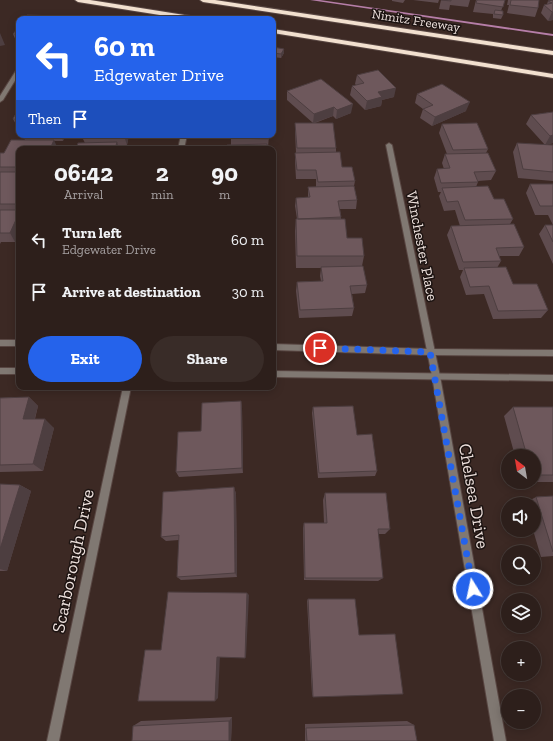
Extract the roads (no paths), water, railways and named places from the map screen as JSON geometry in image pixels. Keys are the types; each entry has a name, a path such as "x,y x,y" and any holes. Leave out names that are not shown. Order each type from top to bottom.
{"highway":[{"path":"78,0 178,16"},
{"name":"Nimitz Freeway","path":"203,0 553,53"},
{"path":"276,31 553,76"}],"street":[{"path":"0,100 16,75"},
{"name":"Winchester Place","path":"389,145 430,352"},
{"path":"0,343 16,343"},
{"path":"276,347 430,352 553,353"},
{"name":"Chelsea Drive","path":"430,352 436,376 500,741"},
{"path":"0,371 16,371"},
{"path":"276,374 553,378"},
{"name":"Scarborough Drive","path":"53,741 126,390"}],"waterway":[{"path":"312,0 553,35"}]}
